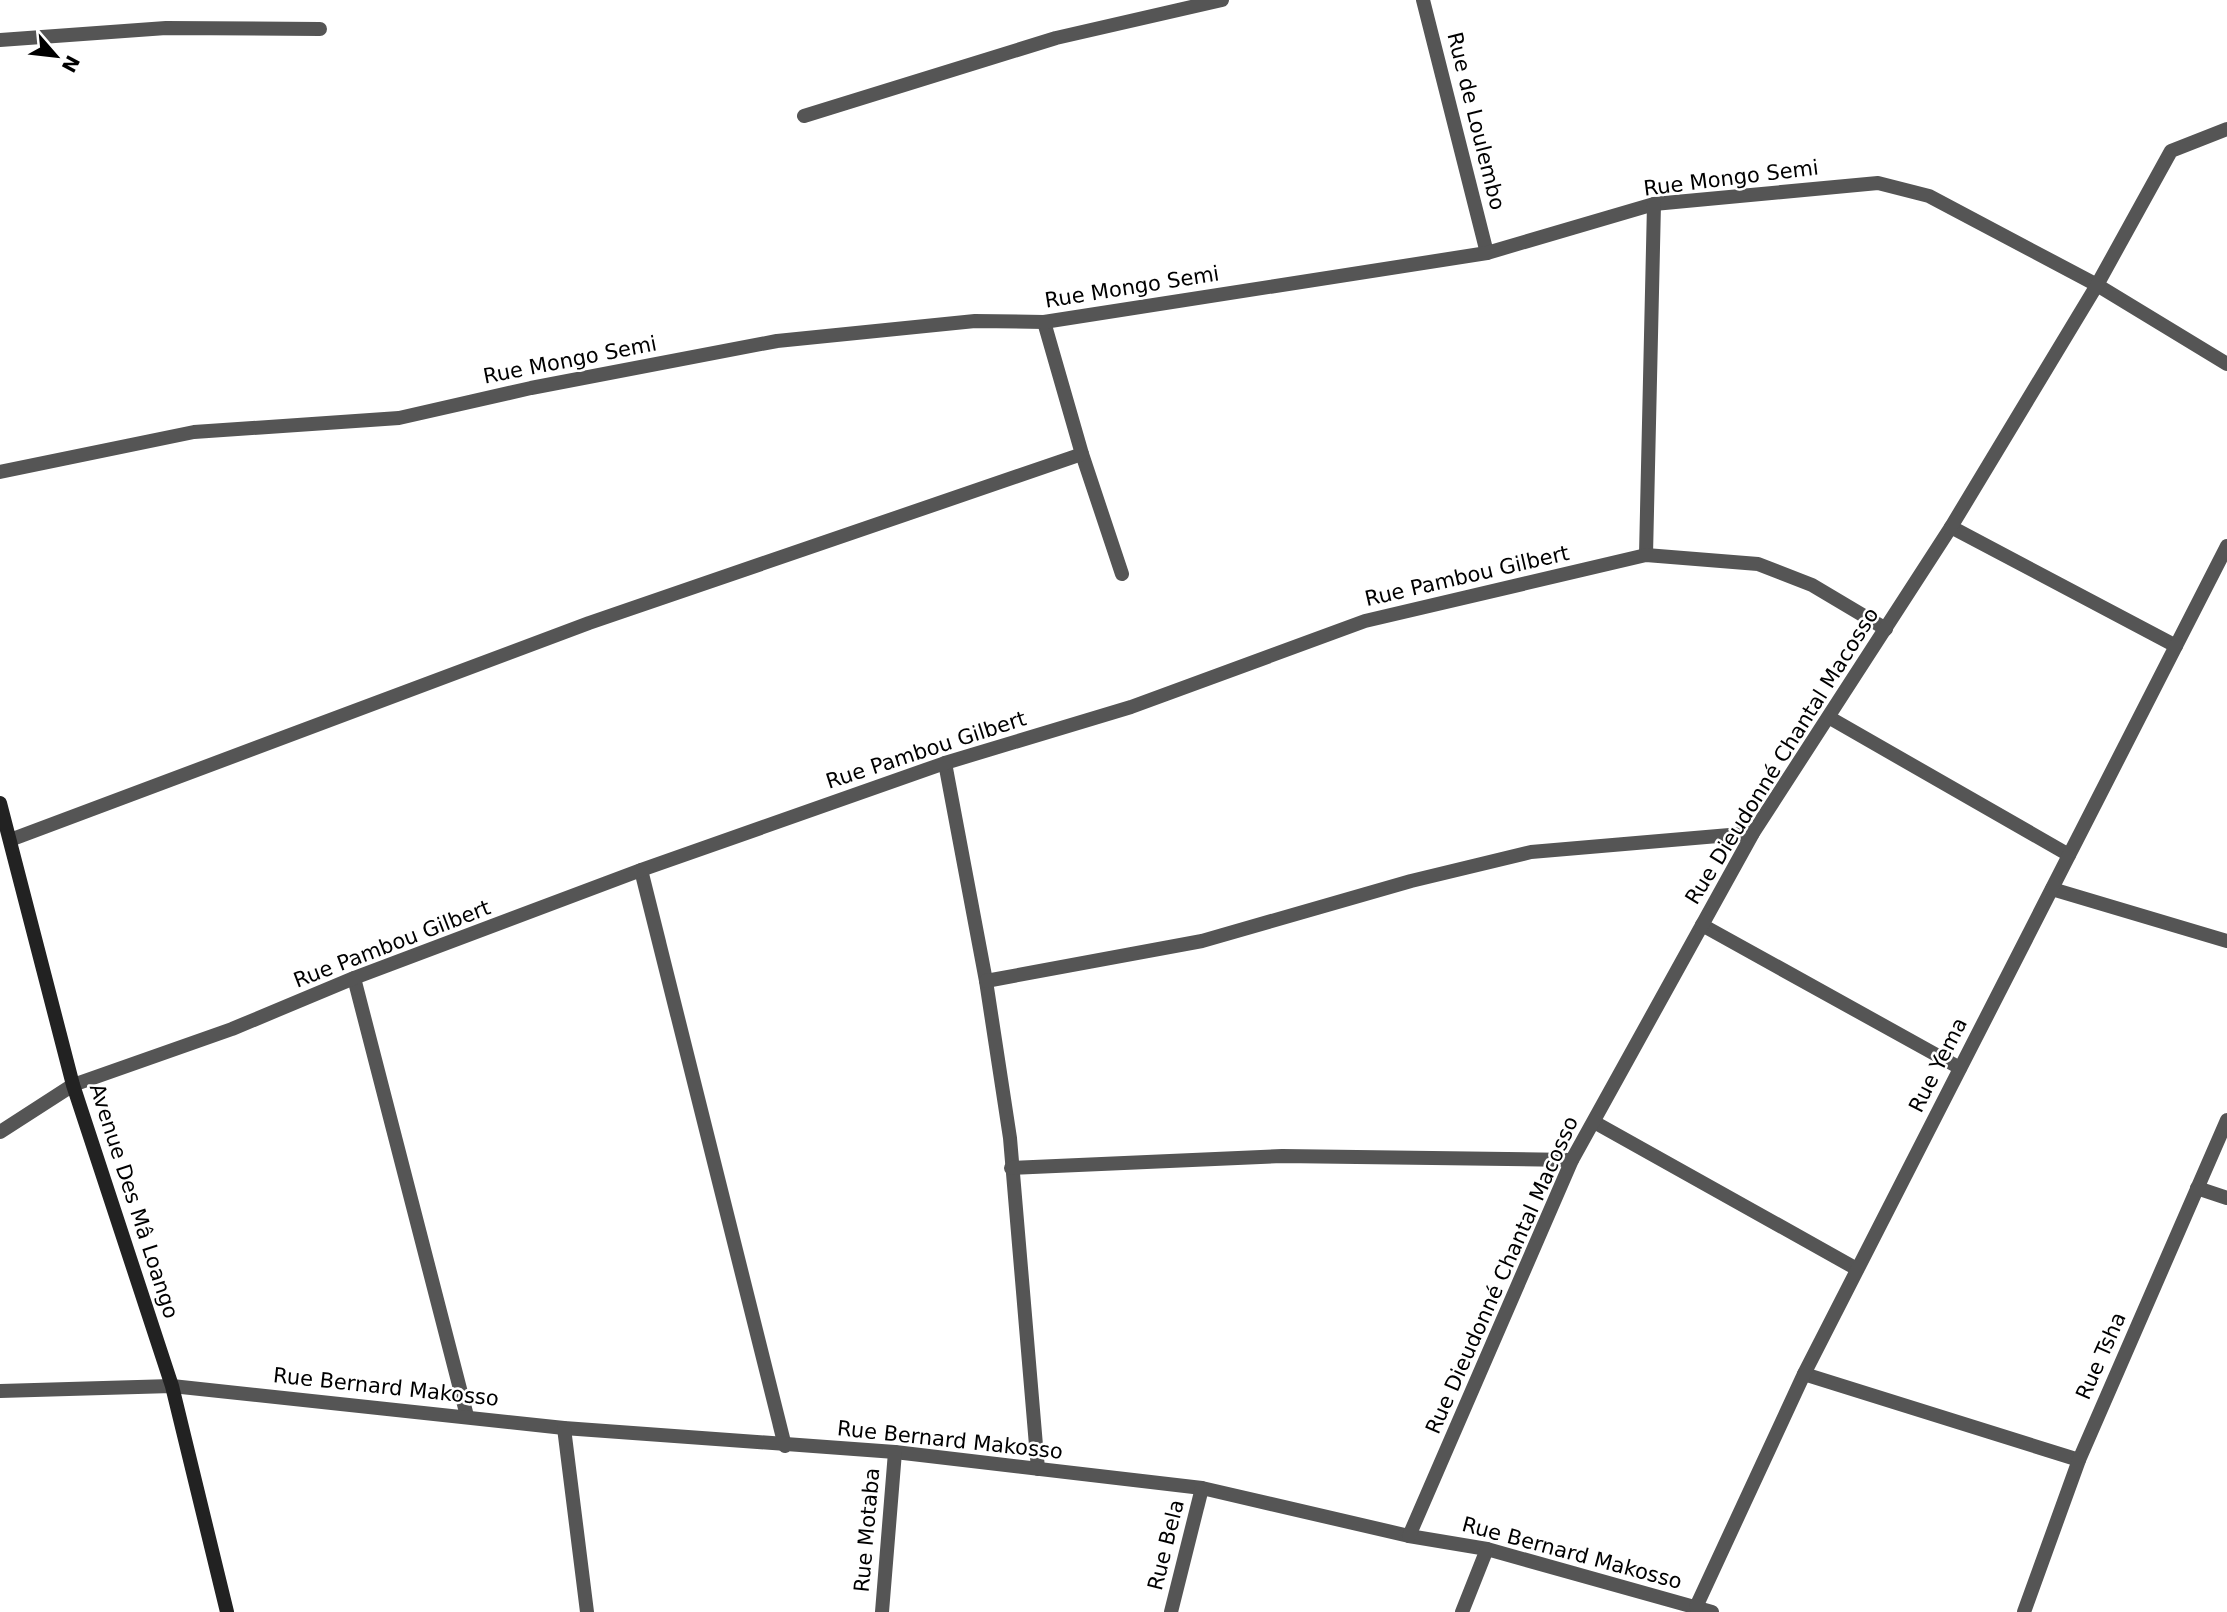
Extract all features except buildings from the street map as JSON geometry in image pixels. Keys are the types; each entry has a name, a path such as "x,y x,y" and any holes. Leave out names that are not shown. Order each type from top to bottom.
{"main road":[{"name":"Avenue Des Mâ Loango","path":"0,803 73,1085 172,1386 227,1612"}],"street":[{"path":"804,116 1056,38 1222,0"},
{"name":"Rue de Loulembo","path":"1423,0 1487,253"},
{"path":"0,40 166,29 320,29"},
{"name":"Rue Dieudonné Chantal Macosso","path":"1409,1536 1573,1160 1753,833 1830,718 1951,527 2097,285 2171,151 2227,129"},
{"name":"Rue Mongo Semi","path":"0,472 194,432 400,418 531,388 777,341 975,321 1044,323 1487,253 1654,204 1878,183 1929,196 2097,285 2227,364"},
{"path":"1646,555 1654,204"},
{"path":"1044,323 1082,454 1122,574"},
{"path":"10,839 589,623 1082,454"},
{"path":"1951,527 2176,646"},
{"name":"Rue Yema","path":"1696,1607 1804,1374 2227,546"},
{"name":"Rue Pambou Gilbert","path":"0,1132 73,1085 232,1029 354,978 641,870 945,762 1131,707 1365,621 1646,555 1758,564 1812,585 1886,629"},
{"path":"1830,718 2069,855"},
{"path":"945,762 986,981 1010,1138 1038,1469"},
{"path":"986,981 1202,941 1410,881 1531,852 1753,833"},
{"path":"641,870 785,1446"},
{"path":"2052,890 2227,941"},
{"path":"1702,925 1961,1068"},
{"path":"354,978 467,1416"},
{"name":"Rue Tsha","path":"2024,1612 2079,1460 2227,1120"},
{"path":"1594,1122 1857,1269"},
{"path":"1011,1168 1282,1156 1573,1160"},
{"path":"2197,1188 2227,1198"},
{"path":"1804,1374 2079,1460"},
{"name":"Rue Bernard Makosso","path":"0,1391 172,1386 564,1428 895,1452 1202,1488 1409,1536 1487,1549 1712,1612"},
{"path":"564,1428 587,1612"},
{"name":"Rue Motaba","path":"881,1612 895,1452"},
{"name":"Rue Bela","path":"1171,1612 1202,1488"},
{"path":"1462,1612 1487,1549"}]}
